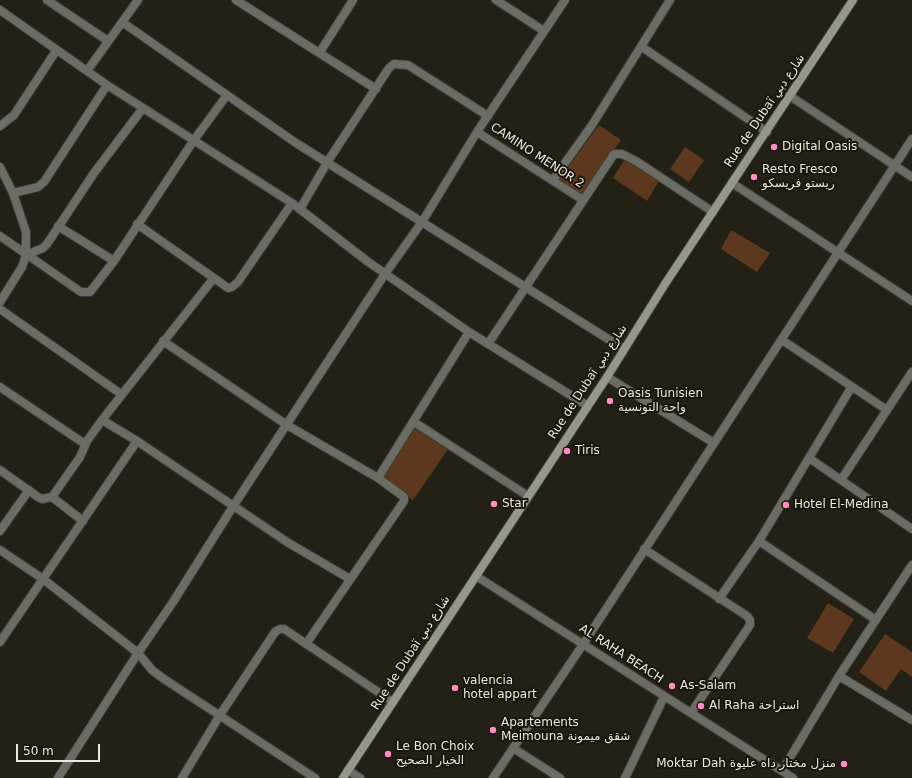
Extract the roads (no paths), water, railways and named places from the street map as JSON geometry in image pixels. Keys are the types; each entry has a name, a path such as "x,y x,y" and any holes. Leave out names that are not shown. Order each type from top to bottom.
{"street":[{"path":"47,0 108,41"},
{"path":"87,71 138,0"},
{"path":"236,0 376,89"},
{"path":"320,52 353,0"},
{"path":"496,0 544,31"},
{"path":"58,778 385,274 422,222 477,132 565,0"},
{"path":"553,180 592,125 670,0"},
{"name":"Rue de Dubaï شارع دبي","path":"343,778 853,0"},
{"path":"0,10 87,71 292,203 385,274 469,332 588,406"},
{"path":"122,22 296,143 328,161 624,349"},
{"path":"642,47 767,132"},
{"path":"0,126 14,115 56,50"},
{"path":"300,209 328,161 376,89 388,68 394,64 408,65 488,116"},
{"path":"13,193 38,187 44,182 107,84"},
{"path":"0,236 81,292 90,292 114,261 137,224 194,140 227,95"},
{"path":"790,96 912,176"},
{"path":"26,255 42,248 51,238 94,173 143,108"},
{"name":"CAMINO MENOR 2","path":"477,132 584,200"},
{"path":"493,778 584,643 912,139"},
{"path":"488,344 527,288 609,159 614,154 622,154 713,212"},
{"path":"0,167 13,193 26,232 26,255 22,267 0,302"},
{"path":"732,183 912,301"},
{"path":"137,224 228,288 232,287 238,282 292,203"},
{"path":"58,226 114,261"},
{"path":"0,470 42,499 52,497 80,458 85,444 121,394 213,278"},
{"path":"0,308 121,394"},
{"path":"378,478 469,332"},
{"path":"163,340 287,425 378,478 403,495 404,501 306,644"},
{"path":"782,340 887,410"},
{"path":"841,480 912,372"},
{"path":"607,377 714,443"},
{"path":"0,387 85,444"},
{"path":"719,599 759,540 852,388"},
{"path":"102,420 137,441 287,542 350,579"},
{"path":"414,422 528,496"},
{"path":"0,642 137,441"},
{"path":"809,458 912,529"},
{"path":"0,531 29,490"},
{"path":"52,497 83,521"},
{"path":"759,540 876,620"},
{"path":"644,549 747,616 750,620 750,625 691,713"},
{"path":"0,550 43,579 138,653 152,670 164,679 315,778"},
{"path":"782,771 839,676 912,565"},
{"name":"AL RAHA BEACH","path":"476,576 584,643 664,697 793,778"},
{"path":"182,778 220,715 276,632 284,630 393,702"},
{"path":"839,676 912,720"},
{"path":"626,778 664,697"},
{"path":"513,748 560,778"},
{"path":"348,770 360,778"}],"place":[{"name":"Digital Oasis","path":"774,147"},
{"name":"Resto Fresco ريستو فريسكو","path":"754,177"},
{"name":"Oasis Tunisien واحة التونسية","path":"610,401"},
{"name":"Tiris","path":"567,451"},
{"name":"Star","path":"494,504"},
{"name":"Hotel El-Medina","path":"786,505"},
{"name":"As-Salam","path":"672,686"},
{"name":"valencia hotel appart","path":"455,688"},
{"name":"Al Raha استراحة","path":"701,706"},
{"name":"Apartements Meimouna شقق ميمونة","path":"493,730"},
{"name":"Le Bon Choix الخيار الصحيح","path":"388,754"},
{"name":"Moktar Dah منزل مختار داه عليوة","path":"844,764"}]}
